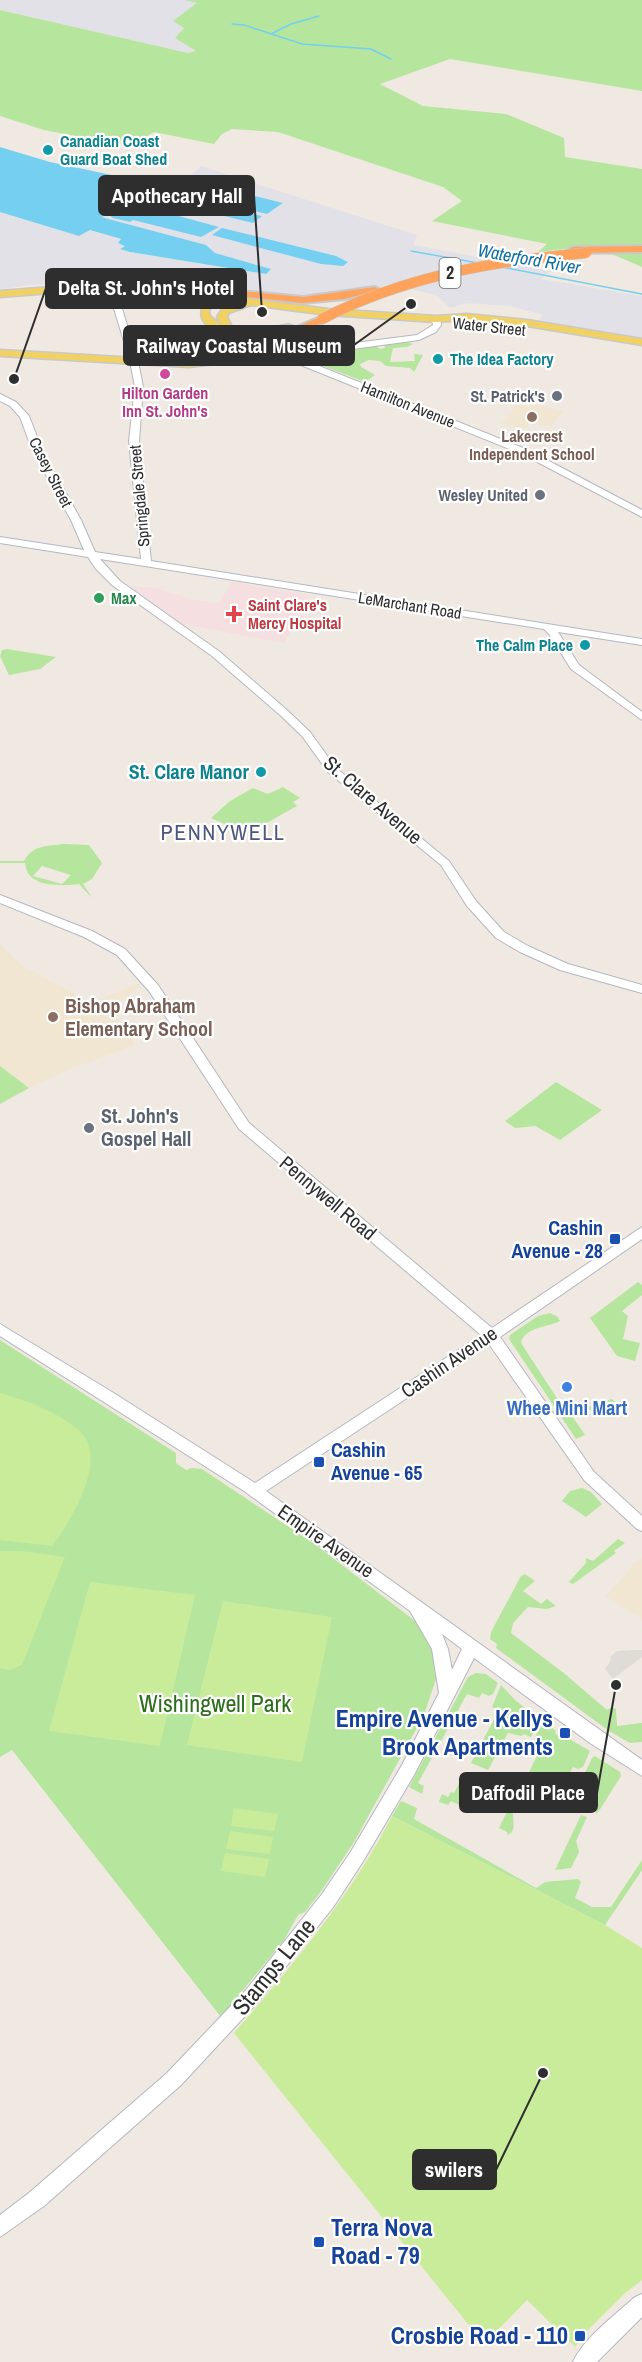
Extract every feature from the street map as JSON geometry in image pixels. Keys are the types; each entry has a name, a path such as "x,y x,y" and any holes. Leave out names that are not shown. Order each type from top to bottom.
{"highway":[{"name":"2","path":"263,344 375,290 473,265 573,250 642,251"},
{"name":"2","path":"297,327 373,295 422,280 526,259 586,253 642,251"},
{"path":"141,290 164,288 215,296 302,300 375,290"},
{"path":"240,331 264,333 297,327 294,339 303,349"}],"main road":[{"path":"0,294 64,289 141,290"},
{"path":"210,356 227,348 231,341 204,314 215,296"},
{"path":"215,296 328,312 436,319"},
{"path":"215,296 214,312 218,320 263,344"},
{"path":"226,325 222,317 225,311 257,303"},
{"name":"Water Street","path":"436,319 453,316 529,323 642,342"},
{"name":"Water Street","path":"436,319 450,323 545,332 642,348"},
{"path":"211,323 263,344"},
{"path":"0,353 176,359 210,356 263,344"},
{"path":"224,360 263,344"},
{"path":"0,348 180,364 265,355 289,357"}],"street":[{"name":"Springdale Street","path":"112,289 133,359 139,391 134,441 146,563"},
{"path":"303,349 316,351 422,337 437,324 436,319"},
{"name":"Hamilton Avenue","path":"263,344 302,361"},
{"name":"Hamilton Avenue","path":"263,344 525,452 642,514"},
{"name":"Casey Street","path":"0,397 13,404 24,416 38,452 76,520 92,555"},
{"path":"61,550 77,546 83,539"},
{"name":"LeMarchant Road","path":"0,540 642,642"},
{"name":"St. Clare Avenue","path":"92,555 104,572 128,593 216,654 284,713 306,734 332,770 446,863 471,903 500,935 564,967 642,989"},
{"path":"104,572 104,565 107,563 124,560"},
{"path":"547,627 553,632 575,667 642,717"},
{"name":"Pennywell Road","path":"0,899 70,925 127,957 154,988 197,1058 244,1126 491,1335 590,1476 642,1525"},
{"name":"Cashin Avenue","path":"255,1491 642,1232"},
{"name":"Empire Avenue","path":"0,1329 255,1491 472,1646 562,1715 642,1769"},
{"path":"414,1605 440,1649 447,1692"},
{"name":"Stamps Lane","path":"0,2227 37,2199 174,2079 252,1996 328,1900 356,1858 397,1790 472,1646"},
{"path":"583,2362 606,2336 642,2304"}],"shaded area":[{"path":"0,0 184,0 198,3 174,21 184,28 175,38 196,51 188,53 0,10"},
{"path":"201,166 417,235 414,245 551,271 541,279 642,296 642,342 536,324 543,315 510,306 466,303 450,308 436,295 388,284 357,295 301,299 156,285 79,283 27,285 0,290 0,212 79,236 90,230 122,240 126,245 121,249 130,252 266,274 270,269 215,253 206,245 101,217 109,215 130,222 133,220 208,234 218,227 120,200 191,208 253,222 192,200 203,199 266,214 283,204 240,192 225,201 200,194 213,186 187,178"},
{"name":"Lakecrest Independent School","path":"532,404 564,411 551,426 530,424 526,429 501,424 516,405 530,407"},
{"name":"Saint Clare's Mercy Hospital","path":"232,582 310,595 284,643 182,624 130,586 157,588 194,600 219,603"},
{"name":"Bishop Abraham Elementary School","path":"0,944 24,967 73,992 87,1005 140,982 140,987 113,1007 98,1013 119,1021 135,1045 65,1071 29,1088 0,1066"},
{"path":"642,1559 642,1619 605,1596 626,1575 632,1565"},
{"path":"642,1650 642,1657 613,1679 605,1669 611,1660 610,1657 617,1651"}],"green space":[{"path":"184,0 642,0 642,91 450,59 380,84 423,106 506,114 564,138 565,157 642,169 642,267 614,255 582,247 538,252 547,244 432,221 462,201 443,187 278,132 232,129 222,134 214,144 154,132 130,146 44,130 0,116 0,10 188,53 196,51 175,38 184,28 173,21 197,3"},
{"path":"407,342 413,344 393,348 390,362 415,361 414,354 423,355 414,372 410,368 386,366 380,361 369,360 360,364 361,367 375,375 365,382 321,365 328,361 316,358 312,360 306,357 376,346 380,349 385,348 384,344"},
{"path":"2,650 56,657 40,669 9,675 0,656"},
{"path":"283,787 300,798 293,802 297,806 247,834 211,818 230,801 253,788 268,794"},
{"path":"64,844 89,845 102,863 92,879 83,884 92,898 79,884 59,885 37,881 26,870 25,863 0,863 0,861 24,861 36,849","holes":["42,866 71,875 62,884 33,876"]},
{"path":"0,1066 29,1088 0,1104"},
{"path":"556,1082 602,1110 560,1140 535,1126 515,1128 505,1121"},
{"path":"638,1282 642,1285 642,1295 622,1311 628,1316 623,1339 640,1343 635,1361 617,1356 590,1318"},
{"path":"550,1313 558,1317 560,1321 532,1331 523,1338 521,1343 562,1406 578,1410 612,1399 615,1402 572,1416 585,1435 576,1439 509,1339 510,1335 538,1316"},
{"name":"Wishingwell Park","path":"0,1340 176,1453 176,1463 186,1470 202,1469 316,1545 415,1621 431,1645 436,1666 436,1679 424,1715 354,1842 322,1890 305,1912 298,1915 284,1940 221,2017 12,1750 0,1757"},
{"path":"0,1393 61,1417 81,1433 87,1441 90,1467 82,1496 52,1546 0,1540"},
{"path":"582,1488 591,1492 602,1504 586,1517 562,1501 570,1491"},
{"path":"618,1539 625,1543 614,1551 616,1553 573,1584 569,1582 586,1563 586,1558 593,1561"},
{"path":"0,1551 22,1551 65,1557 22,1665 10,1670 0,1668"},
{"path":"525,1574 535,1581 523,1591 541,1604 547,1599 556,1606 547,1609 528,1607 513,1623 511,1633 565,1674 607,1710 612,1707 616,1709 617,1726 642,1723 642,1742 630,1743 609,1731 496,1648 497,1644 490,1639 491,1632 521,1576"},
{"path":"90,1582 195,1595 160,1746 49,1731"},
{"path":"223,1601 332,1617 302,1762 187,1745"},
{"path":"476,1673 486,1674 498,1683 493,1694 489,1696 482,1693 479,1698 467,1694 418,1783 424,1786 422,1794 409,1787 468,1677"},
{"path":"501,1685 516,1701 540,1719 531,1737 508,1733 488,1770 471,1763 499,1710 492,1707"},
{"path":"546,1723 562,1739 564,1736 590,1751 583,1767 578,1769 573,1767 569,1775 562,1772 551,1795 544,1793 551,1779 538,1774 532,1786 524,1782 540,1750 532,1746 538,1730"},
{"path":"595,1756 620,1772 621,1776 597,1814 593,1808 589,1811 584,1809 597,1783 583,1777"},
{"path":"465,1772 482,1779 485,1776 468,1809 451,1801 448,1805 439,1802 442,1794 448,1797 451,1792 454,1793"},
{"path":"518,1789 529,1794 524,1804 514,1809 513,1829 508,1835 499,1828"},
{"path":"401,1801 417,1808 414,1819 536,1888 545,1882 578,1879 581,1882 575,1898 592,1907 611,1907 642,1860 642,1870 605,1925 392,1816"},
{"path":"234,1808 278,1814 274,1831 231,1826"},
{"path":"581,1815 587,1817 576,1841 579,1852 571,1868 555,1870"},
{"path":"392,1816 605,1925 642,1948 642,2280 624,2294 583,2335 579,2332 574,2338 578,2343 575,2347 527,2300 484,2344 234,2033 299,1956 339,1902 376,1846"},
{"path":"230,1831 273,1837 270,1854 226,1849"},
{"path":"225,1853 269,1859 265,1877 221,1871"}],"water":[{"path":"0,147 50,162 183,190 198,182 214,186 201,194 204,195 218,187 235,191 221,199 225,201 239,192 283,203 267,214 203,199 192,200 262,216 253,223 191,208 184,213 126,199 120,200 219,227 201,237 133,220 130,222 113,218 109,215 101,217 206,245 215,253 271,269 266,274 130,252 120,249 125,246 118,243 121,239 90,230 79,236 0,212"},
{"path":"222,228 336,256 348,262 343,266 321,264 212,235"}],"waterway":[{"path":"271,34 291,24 319,16"},
{"path":"232,24 244,25 271,34"},
{"path":"271,34 302,44 371,49 391,59"},
{"name":"Waterford River","path":"411,251 478,263"},
{"name":"Waterford River","path":"502,267 642,294"}],"place":[{"name":"Canadian Coast Guard Boat Shed","path":"48,150"},
{"name":"Railway Coastal Museum","path":"411,304"},
{"name":"Apothecary Hall","path":"262,312"},
{"name":"The Idea Factory","path":"438,359"},
{"name":"Hilton Garden Inn St. John's","path":"165,374"},
{"name":"Delta St. John's Hotel","path":"14,379"},
{"name":"St. Patrick's","path":"557,396"},
{"name":"Lakecrest Independent School","path":"532,417"},
{"name":"Wesley United","path":"540,495"},
{"name":"Max","path":"99,598"},
{"name":"Saint Clare's Mercy Hospital","path":"234,614"},
{"name":"The Calm Place","path":"585,645"},
{"name":"St. Clare Manor","path":"261,772"},
{"name":"Bishop Abraham Elementary School","path":"53,1017"},
{"name":"St. John's Gospel Hall","path":"89,1128"},
{"name":"Cashin Avenue - 28","path":"615,1239"},
{"name":"Whee Mini Mart","path":"567,1387"},
{"name":"Cashin Avenue - 65","path":"319,1462"},
{"name":"Daffodil Place","path":"616,1685"},
{"name":"Empire Avenue - Kellys Brook Apartments","path":"565,1733"},
{"name":"swilers","path":"543,2073"},
{"name":"Terra Nova Road - 79","path":"319,2242"},
{"name":"Crosbie Road - 110","path":"580,2336"}],"district":[{"name":"PENNYWELL","path":"223,832"}]}
